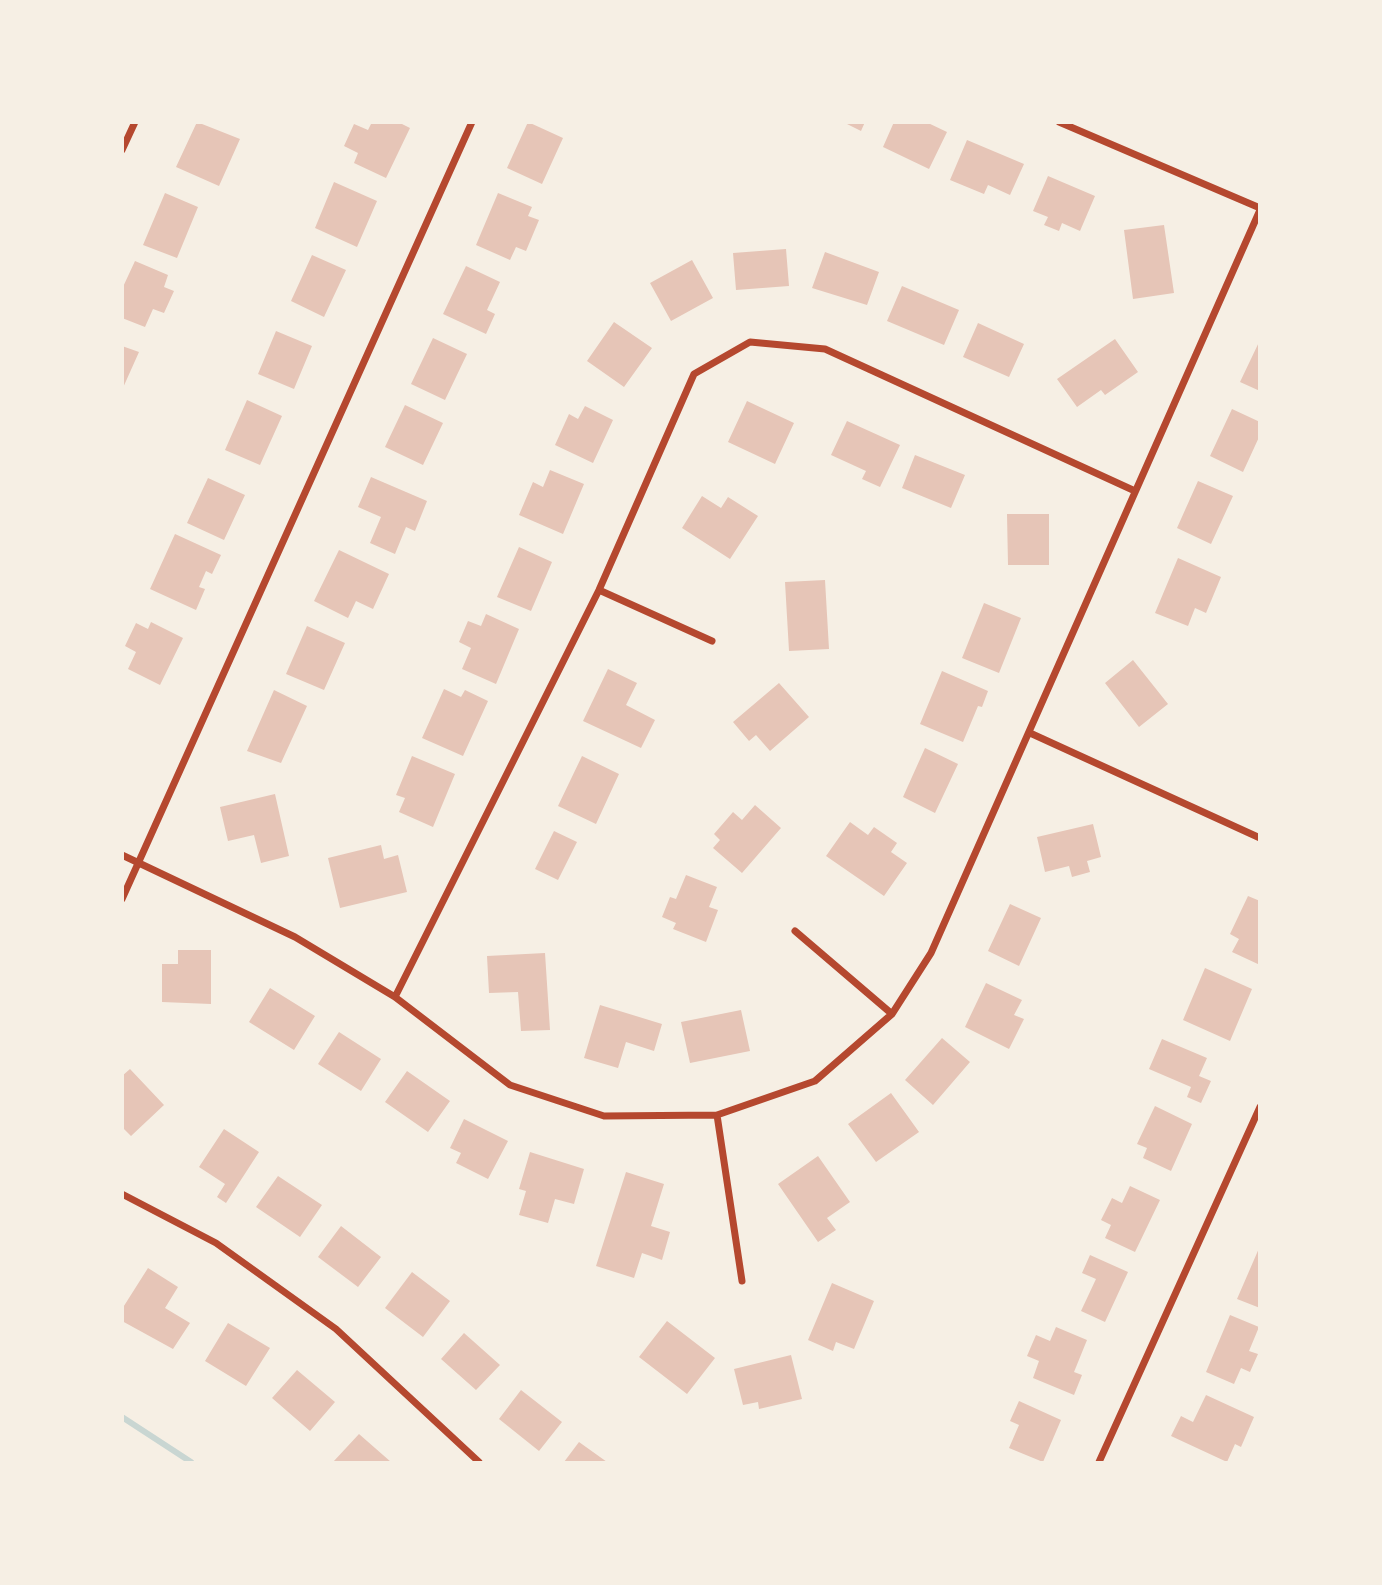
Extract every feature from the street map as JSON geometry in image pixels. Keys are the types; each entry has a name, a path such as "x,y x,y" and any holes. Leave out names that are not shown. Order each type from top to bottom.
{"street":[{"path":"122,150 135,122"},
{"path":"122,899 472,122"},
{"path":"122,855 295,937 395,997 510,1085 604,1116 717,1115 816,1081 892,1014 931,953 1259,209 1059,122"},
{"path":"395,997 599,590 694,374 750,342 825,349 1135,491"},
{"path":"599,590 712,641"},
{"path":"1030,733 1259,838"},
{"path":"795,931 892,1014"},
{"path":"1100,1462 1259,1107"},
{"path":"717,1115 742,1280"},
{"path":"122,1194 216,1243 336,1329 479,1462"}],"building":[{"path":"197,122 240,139 219,186 176,167"},
{"path":"372,122 398,122 410,128 386,178 354,163 358,153 344,146 354,124 368,130"},
{"path":"528,122 563,138 542,184 507,168"},
{"path":"843,122 865,122 861,131"},
{"path":"894,122 926,122 947,132 929,169 883,147"},
{"path":"967,140 1024,164 1010,195 988,185 984,194 950,180"},
{"path":"1048,176 1095,196 1080,231 1062,223 1059,231 1044,225 1048,217 1033,211"},
{"path":"334,182 377,201 357,247 315,228"},
{"path":"165,193 198,207 177,258 143,245"},
{"path":"498,193 532,207 528,216 539,220 526,251 516,247 510,260 476,245"},
{"path":"1164,225 1174,293 1133,299 1124,230"},
{"path":"786,249 789,286 736,290 733,253"},
{"path":"825,252 879,272 867,305 812,288"},
{"path":"312,255 346,270 324,317 291,301"},
{"path":"692,260 713,298 671,321 650,283"},
{"path":"135,261 168,275 164,287 174,291 164,313 153,309 145,327 122,318 122,289"},
{"path":"466,266 500,282 487,310 495,314 486,334 443,314"},
{"path":"902,286 959,310 944,345 887,321"},
{"path":"614,322 652,348 624,387 587,361"},
{"path":"978,323 1024,344 1009,377 963,357"},
{"path":"276,331 312,346 294,389 258,374"},
{"path":"433,338 467,354 445,400 411,384"},
{"path":"1115,339 1138,372 1105,395 1101,390 1077,407 1057,379"},
{"path":"1260,340 1260,391 1240,382"},
{"path":"122,346 139,352 122,390"},
{"path":"247,400 282,416 260,465 225,450"},
{"path":"747,401 794,423 775,464 728,442"},
{"path":"405,405 443,423 423,465 385,447"},
{"path":"585,406 613,420 593,463 555,445 569,414 578,419"},
{"path":"1232,409 1260,422 1260,435 1243,472 1210,456"},
{"path":"847,421 900,445 880,487 862,479 866,471 831,455"},
{"path":"915,455 965,475 951,508 902,488"},
{"path":"550,470 584,484 563,534 519,515 533,482 543,487"},
{"path":"371,477 427,501 415,531 406,527 395,554 370,543 381,517 358,507"},
{"path":"208,478 245,495 224,540 187,523"},
{"path":"1198,481 1233,496 1211,544 1177,528"},
{"path":"702,496 721,508 728,497 758,516 730,559 682,528"},
{"path":"1007,514 1049,514 1049,565 1008,565"},
{"path":"175,534 221,555 212,574 206,571 199,587 205,589 196,610 150,589"},
{"path":"519,547 552,562 531,611 497,597"},
{"path":"339,550 389,574 373,609 356,601 348,618 314,601"},
{"path":"1178,558 1221,577 1206,613 1195,608 1188,626 1155,613"},
{"path":"825,580 829,649 789,651 785,582"},
{"path":"984,603 1021,618 999,673 962,658"},
{"path":"486,614 519,629 496,684 462,669 471,648 459,642 468,621 481,626"},
{"path":"151,622 183,638 160,685 128,669 136,652 125,646 136,623 148,629"},
{"path":"307,626 345,643 324,690 286,674"},
{"path":"1133,660 1168,704 1139,727 1105,683"},
{"path":"608,669 637,683 626,705 655,720 641,748 583,721"},
{"path":"942,671 988,691 982,707 978,706 963,742 920,724"},
{"path":"779,683 809,717 770,751 756,735 749,741 733,722"},
{"path":"444,689 461,697 465,690 488,701 463,756 422,738"},
{"path":"274,690 307,706 281,763 247,751"},
{"path":"925,748 958,764 935,813 903,797"},
{"path":"412,756 455,774 433,827 399,812 405,798 396,795"},
{"path":"582,756 619,774 596,824 558,806"},
{"path":"275,794 289,856 261,863 254,835 228,841 220,807"},
{"path":"755,805 781,828 742,873 713,848 720,840 714,834 733,812 742,820"},
{"path":"850,822 868,835 874,827 897,843 891,852 907,863 884,896 826,856"},
{"path":"1093,824 1101,857 1087,861 1090,872 1072,877 1069,866 1045,872 1037,837"},
{"path":"554,831 577,842 558,880 535,869"},
{"path":"381,845 384,859 398,855 407,892 340,908 328,858"},
{"path":"686,875 717,887 709,907 718,910 706,942 673,929 676,923 662,917 670,897 676,899"},
{"path":"1248,896 1260,901 1260,965 1232,952 1239,939 1230,934"},
{"path":"1010,904 1041,918 1019,966 988,951"},
{"path":"178,950 211,950 211,1004 162,1002 162,964 178,964"},
{"path":"545,953 550,1030 521,1031 518,992 489,993 487,956"},
{"path":"1205,968 1252,989 1230,1041 1183,1020"},
{"path":"986,983 1022,1000 1014,1015 1024,1019 1009,1049 965,1027"},
{"path":"270,988 315,1016 294,1050 249,1022"},
{"path":"600,1005 662,1024 654,1051 626,1042 618,1068 584,1058"},
{"path":"741,1010 750,1051 690,1063 681,1022"},
{"path":"339,1032 381,1059 361,1091 318,1064"},
{"path":"942,1038 970,1062 933,1105 905,1080"},
{"path":"1162,1039 1207,1058 1199,1076 1211,1081 1201,1103 1187,1097 1191,1087 1149,1069"},
{"path":"130,1069 164,1105 131,1136 122,1127 122,1076"},
{"path":"407,1071 450,1101 428,1132 385,1102"},
{"path":"891,1093 919,1132 876,1162 848,1124"},
{"path":"1155,1106 1192,1124 1171,1171 1143,1158 1147,1148 1137,1144"},
{"path":"464,1119 508,1141 488,1179 456,1163 461,1153 450,1148"},
{"path":"224,1129 259,1152 226,1203 217,1197 225,1184 199,1167"},
{"path":"530,1152 584,1169 574,1204 555,1199 548,1223 519,1215 526,1191 519,1189"},
{"path":"818,1156 850,1202 827,1218 836,1230 818,1242 778,1184"},
{"path":"626,1172 664,1184 651,1226 670,1232 662,1260 642,1253 634,1278 596,1266"},
{"path":"278,1176 322,1205 300,1237 256,1207"},
{"path":"1130,1186 1160,1200 1135,1252 1105,1238 1111,1225 1101,1220 1112,1198 1122,1203"},
{"path":"341,1226 381,1257 358,1287 318,1257"},
{"path":"1260,1246 1260,1308 1237,1299"},
{"path":"1090,1255 1128,1272 1105,1322 1081,1311 1096,1279 1082,1273"},
{"path":"148,1268 178,1287 165,1308 190,1323 173,1349 122,1321 122,1309"},
{"path":"412,1272 450,1301 423,1337 385,1308"},
{"path":"832,1283 874,1301 854,1349 836,1342 833,1351 808,1340"},
{"path":"1230,1315 1259,1327 1249,1351 1258,1354 1250,1372 1241,1368 1234,1384 1206,1372"},
{"path":"667,1321 715,1358 687,1394 639,1357"},
{"path":"228,1323 270,1348 246,1386 205,1361"},
{"path":"1056,1327 1087,1340 1074,1372 1082,1375 1074,1395 1033,1378 1039,1361 1027,1356 1036,1335 1050,1341"},
{"path":"464,1333 500,1365 476,1390 441,1359"},
{"path":"791,1355 802,1399 759,1409 758,1402 743,1405 734,1369"},
{"path":"297,1370 335,1402 310,1431 272,1398"},
{"path":"521,1390 562,1422 539,1451 499,1419"},
{"path":"1206,1395 1254,1417 1241,1447 1235,1444 1227,1462 1171,1436 1181,1416 1193,1422"},
{"path":"1019,1401 1061,1420 1043,1462 1009,1448 1019,1425 1010,1421"},
{"path":"359,1434 391,1462 333,1462"},
{"path":"579,1442 607,1462 564,1462"}],"waterway":[{"path":"122,1417 191,1462"}]}
